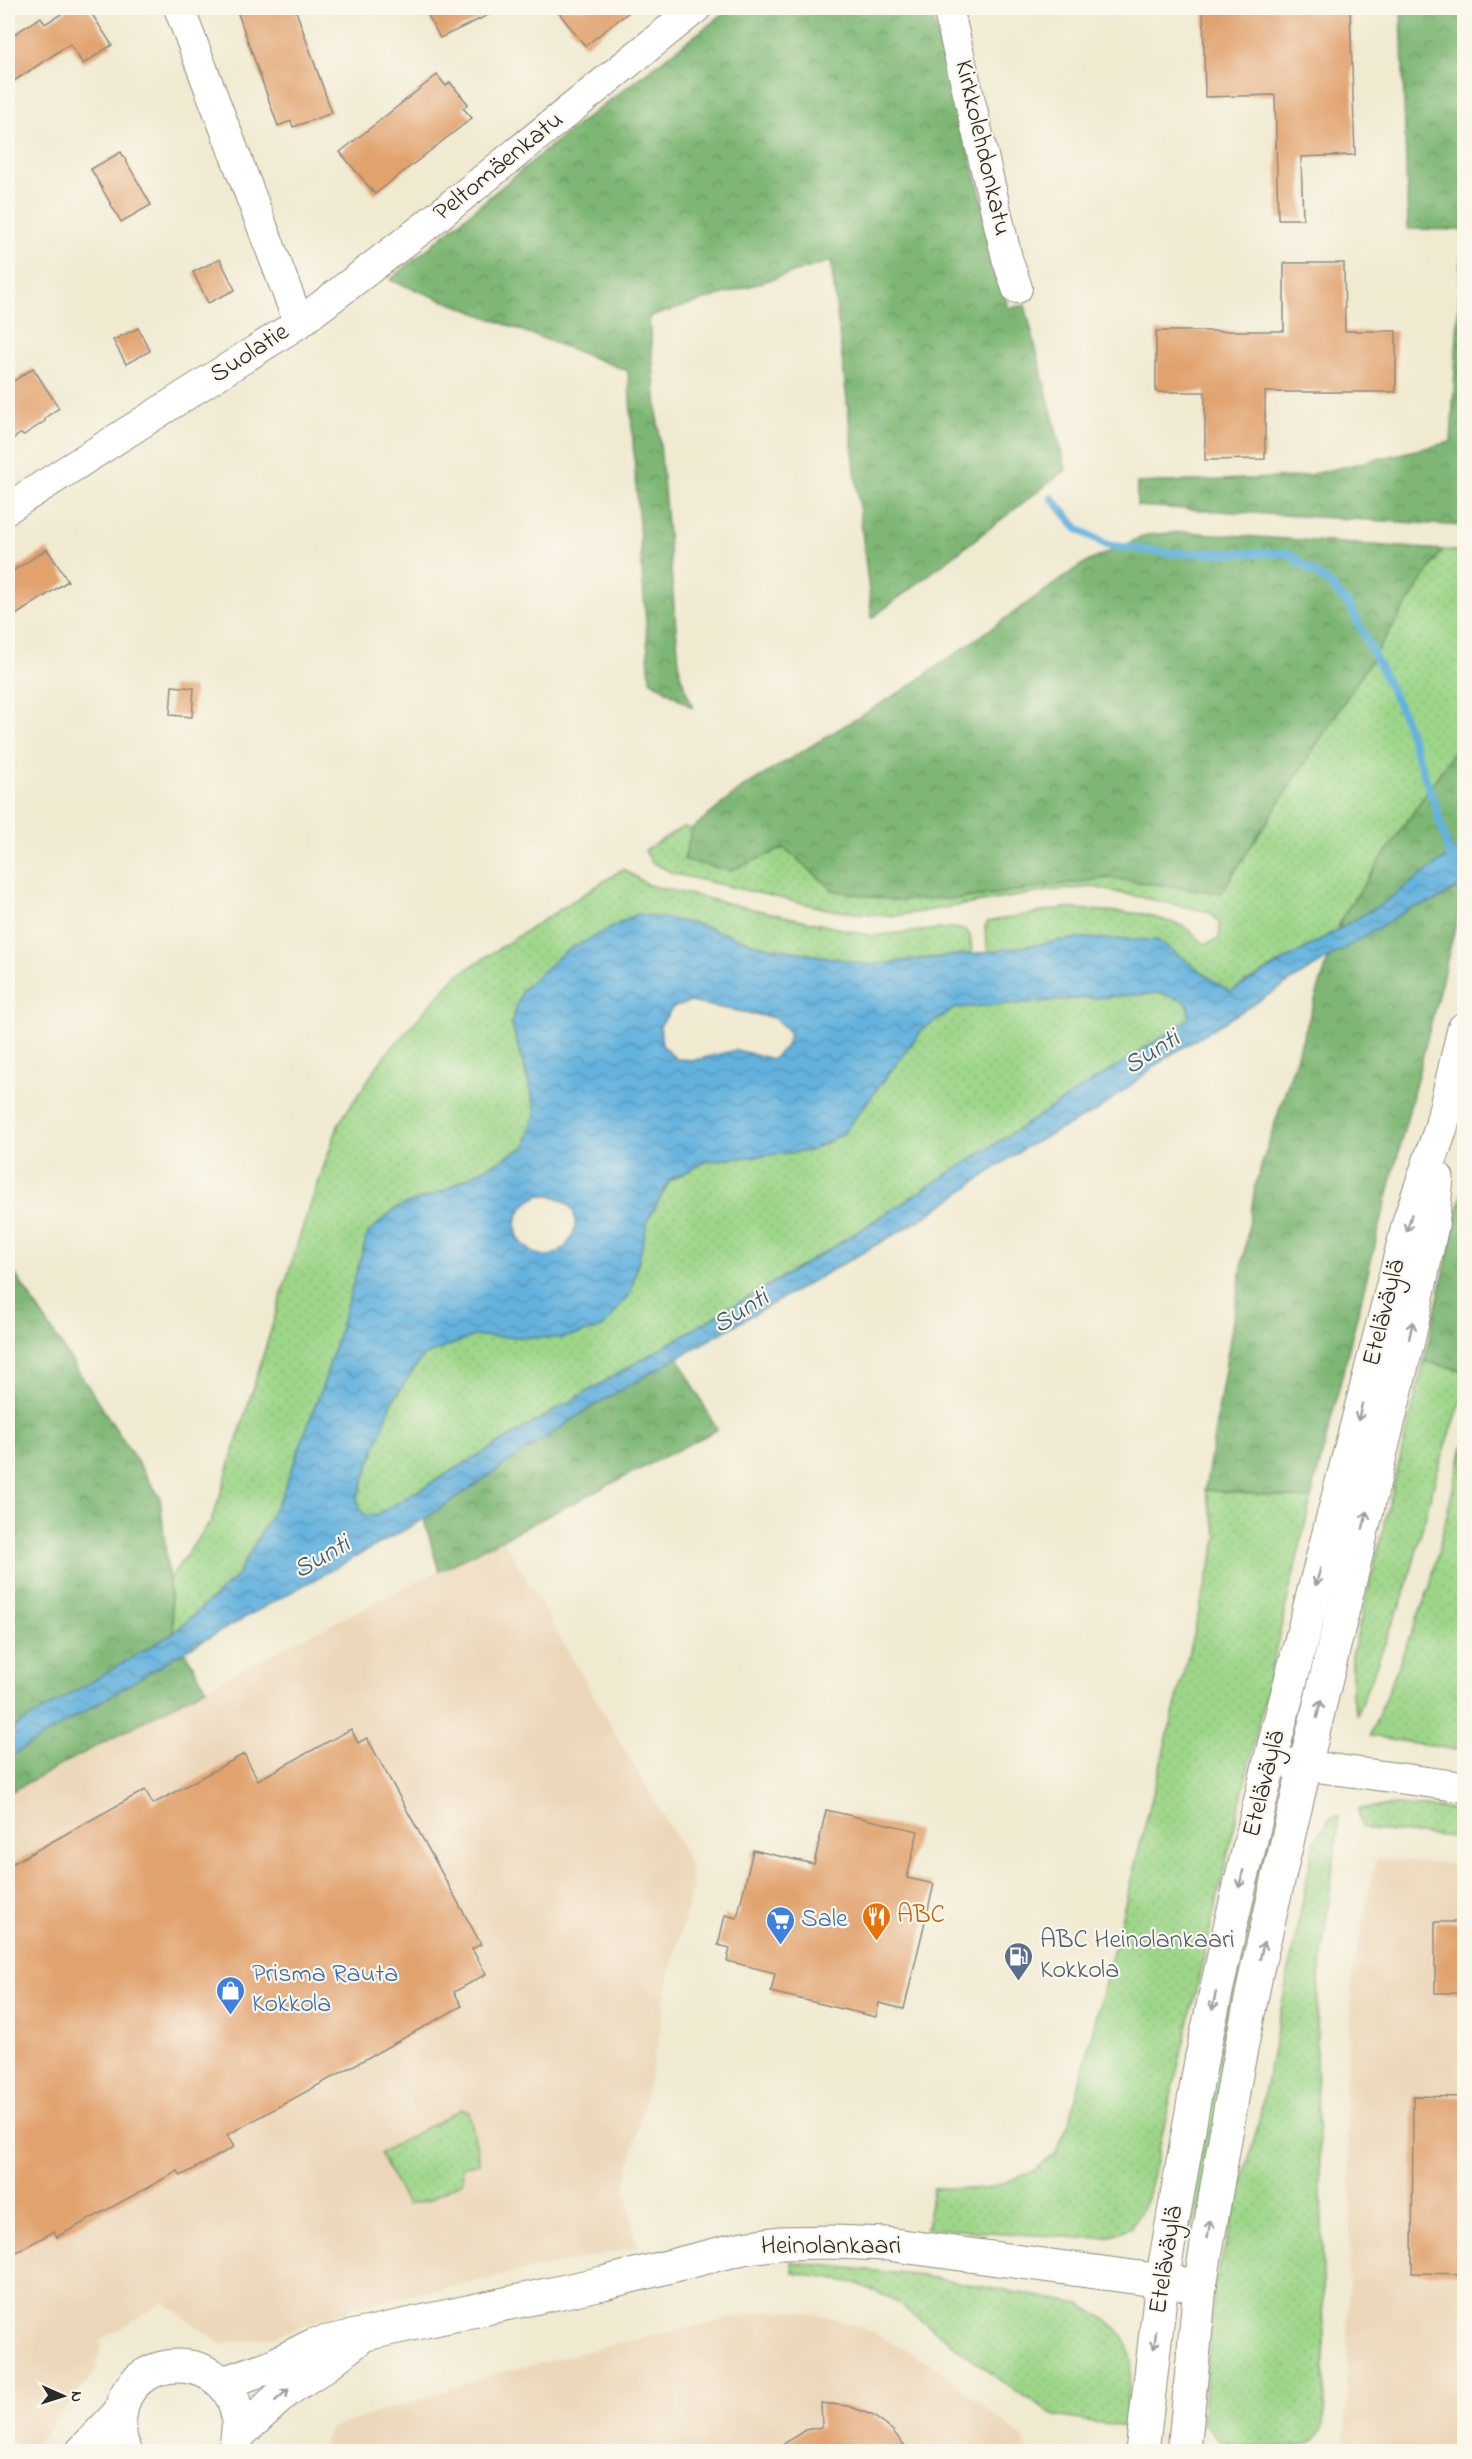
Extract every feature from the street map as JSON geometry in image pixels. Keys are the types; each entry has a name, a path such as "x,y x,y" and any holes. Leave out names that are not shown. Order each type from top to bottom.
{"main road":[{"name":"Eteläväylä","path":"1142,2451 1162,2282 1204,2050 1231,1923 1270,1761 1410,1219 1441,1128 1464,1029"},
{"name":"Eteläväylä","path":"1184,2451 1200,2286 1237,2069 1257,1970 1410,1332 1432,1225 1441,1128"},
{"name":"Heinolankaari","path":"223,2383 272,2366 314,2345 603,2283 743,2248 779,2243 887,2244 1200,2286"},
{"name":"Heinolankaari","path":"236,2443 286,2391 324,2366 362,2336"},
{"path":"126,2451 119,2429 120,2411 127,2394 139,2380 154,2370 172,2365 190,2366 208,2372 223,2383 233,2399 239,2416 236,2443"},
{"path":"82,2451 120,2411"}],"street":[{"name":"Suolatie","path":"8,508 299,323 179,8"},
{"name":"Peltomäenkatu","path":"299,323 423,228 696,8"},
{"name":"Kirkkolehdonkatu","path":"948,8 1007,258 1017,288"},
{"path":"1270,1761 1464,1787"}],"shaded area":[{"path":"503,1539 689,1860 692,1889 667,1986 661,2027 625,2186 637,2247 360,2306 272,2337 221,2344 164,2302 101,2340 97,2370 31,2451 25,2451 8,2439 8,1793 259,1660"},
{"path":"1376,1859 1464,1864 1464,2451 1345,2452 1351,2190 1345,2092 1353,1971"},
{"path":"769,2311 808,2312 861,2327 935,2366 1025,2440 1026,2451 318,2452 331,2428 499,2373 654,2335"}],"green space":[{"path":"731,8 930,8 984,207 1008,308 1025,305 1066,470 872,618 831,261 649,317 680,674 693,708 650,680 628,371 390,280 564,135"},
{"path":"1401,8 1464,8 1464,526 1137,506 1137,483 1300,477 1451,442 1463,230 1408,229"},
{"path":"1185,532 1442,550 1221,893 1109,878 958,899 893,900 835,891 784,848 730,871 684,860 692,829 742,788 905,689 1083,564 1146,535"},
{"path":"1442,550 1464,552 1464,737 1342,917 1337,930 1230,992 1157,940 1080,938 988,952 985,928 987,922 1064,908 1144,914 1183,926 1205,944 1219,939 1220,924 1210,912 1093,887 1048,891 895,916 836,911 675,874 651,862 645,850 683,827 692,829 684,859 730,871 784,848 835,891 958,899 1109,878 1221,893"},
{"path":"1464,737 1464,879 1456,924 1311,1499 1205,1490 1256,1182 1342,917"},
{"path":"623,869 648,885 872,936 950,928 964,929 970,935 972,953 870,965 759,945 693,923 511,1023 536,1110 526,1146 442,1192 396,1208 369,1233 324,1382 282,1495 236,1577 174,1633 169,1579 211,1521 300,1235 339,1123 382,1059 456,976"},
{"path":"1160,993 1188,1002 1189,1018 1175,1029 832,1248 375,1516 363,1514 357,1499 393,1400 423,1356 474,1336 563,1338 631,1292 648,1219 670,1181 707,1161 809,1151 842,1135 923,1029 955,1008"},
{"path":"1464,1183 1464,1371 1424,1361"},
{"path":"8,1263 160,1497 174,1633 206,1688 8,1793"},
{"path":"678,1357 717,1430 439,1571 424,1519 593,1406"},
{"path":"1424,1361 1464,1371 1464,1393 1437,1472 1406,1590 1357,1714 1352,1697 1352,1656"},
{"path":"1464,1443 1464,1751 1370,1736 1430,1586"},
{"path":"1205,1490 1311,1499 1147,2199 1132,2227 1108,2237 1079,2238 927,2228 933,2188 987,2189 1032,2172 1055,2154 1070,2121 1218,1537"},
{"path":"1396,1805 1464,1810 1464,1838 1371,1830 1362,1827 1358,1809"},
{"path":"1278,1808 1198,2216 1188,2233 1185,2233 1245,1907 1274,1810"},
{"path":"1339,1816 1318,1988 1316,2065 1322,2220 1325,2413 1319,2433 1308,2443 1284,2447 1239,2445 1219,2439 1202,2423 1214,2287 1258,2125 1315,1839 1332,1817"},
{"path":"461,2109 469,2112 480,2163 462,2167 463,2181 429,2200 407,2205 380,2153"},
{"path":"792,2262 922,2276 1081,2304 1110,2322 1124,2337 1132,2359 1125,2427 1055,2416 1008,2386 892,2299 856,2283 793,2273"}],"water":[{"name":"Sunti","path":"1464,844 1464,884 1435,901 1409,909 1167,1057 1098,1110 1026,1147 925,1217 593,1406 424,1519 188,1649 8,1758 8,1731 174,1633 236,1577 282,1495 324,1382 368,1233 396,1208 442,1192 526,1146 536,1110 511,1023 522,990 564,952 637,914 693,923 759,945 870,965 988,952 1080,938 1157,940 1230,992 1382,904","holes":["1160,993 1188,1003 1189,1018 832,1248 375,1516 363,1514 357,1499 393,1400 423,1356 474,1336 563,1338 603,1328 631,1292 648,1220 670,1180 707,1161 809,1151 842,1135 923,1029 955,1008","689,1002 775,1018 790,1033 786,1046 773,1059 736,1050 695,1060 676,1059 662,1045 660,1026 672,1008","541,1195 561,1199 572,1209 575,1222 572,1236 565,1247 553,1255 540,1255 525,1246 519,1239 516,1223 518,1216 527,1203"]}],"building":[{"path":"71,8 88,8 112,45 83,64 70,44 8,85 8,38 41,17 45,24"},
{"path":"236,8 295,8 332,113 293,127 291,121 278,126"},
{"path":"424,8 503,8 440,38"},
{"path":"555,8 634,8 585,46"},
{"path":"1203,8 1350,8 1355,155 1301,157 1303,219 1278,219 1275,95 1205,97"},
{"path":"437,75 446,86 450,82 468,104 463,108 472,118 375,194 340,152"},
{"path":"121,152 151,205 121,222 91,169"},
{"path":"220,259 235,290 208,303 193,272"},
{"path":"1284,263 1344,263 1345,331 1396,331 1396,392 1265,392 1265,459 1205,460 1205,392 1156,392 1156,331 1284,331"},
{"path":"138,328 150,351 126,364 113,340"},
{"path":"33,368 59,408 24,435 20,434 8,442 8,385"},
{"path":"47,549 68,581 8,620 8,574"},
{"path":"172,686 194,688 192,717 170,715"},
{"path":"351,1729 358,1743 367,1738 481,1944 472,1949 486,1974 454,1992 462,2006 227,2135 234,2147 181,2176 178,2171 57,2237 54,2231 8,2257 8,1866 145,1790 153,1804 244,1754 258,1780"},
{"path":"826,1810 918,1831 907,1878 934,1884 904,2009 879,2003 876,2017 771,1992 775,1973 727,1961 730,1948 718,1945 725,1915 737,1918 753,1850 814,1864"},
{"path":"1435,1922 1464,1922 1464,1993 1435,1993"},
{"path":"1413,2096 1464,2097 1464,2274 1412,2273"},
{"path":"821,2403 848,2406 872,2415 892,2430 909,2451 773,2451 805,2430 822,2427"}],"waterway":[{"path":"1052,498 1078,529 1107,545 1168,553 1288,553 1327,582 1350,606 1402,712 1435,805 1452,863"}],"place":[{"name":"ABC","path":"876,1942"},
{"name":"Sale","path":"780,1946"},
{"name":"ABC Heinolankaari Kokkola","path":"1019,1982"},
{"name":"Prisma Rauta Kokkola","path":"231,2016"}]}
